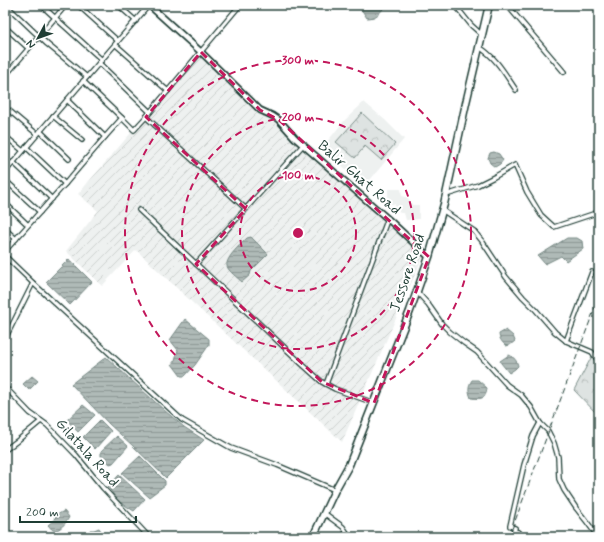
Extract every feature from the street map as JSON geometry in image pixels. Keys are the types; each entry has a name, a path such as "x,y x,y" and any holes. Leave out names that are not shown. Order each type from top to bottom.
{"highway":[{"name":"Jessore Road","path":"313,537 349,465 429,257 446,195 489,5"}],"street":[{"path":"5,12 8,8 6,5"},
{"path":"6,5 39,36 87,77"},
{"path":"41,5 102,60"},
{"path":"5,76 66,5"},
{"path":"78,5 168,91"},
{"path":"118,5 136,21"},
{"path":"5,172 149,5"},
{"name":"Balir Ghat Road","path":"149,5 202,51 261,109 274,115 304,145 388,218 429,257"},
{"path":"83,81 134,130 240,5"},
{"path":"455,5 471,25 482,35"},
{"path":"507,5 564,72"},
{"path":"5,27 28,48"},
{"path":"479,47 487,51 493,57 516,90"},
{"path":"99,64 150,112"},
{"path":"67,100 105,137"},
{"path":"5,107 38,132 69,159"},
{"path":"53,116 82,140"},
{"path":"146,117 246,209"},
{"path":"5,251 122,118"},
{"path":"5,136 23,151"},
{"path":"196,264 304,145"},
{"path":"26,147 65,184"},
{"path":"5,159 12,163 52,199"},
{"path":"446,195 478,185 515,165 527,192 541,214 554,227 599,212"},
{"path":"5,180 40,212"},
{"path":"5,203 28,225"},
{"path":"139,210 322,382 335,389 374,403"},
{"path":"442,210 474,231 522,297 535,309 555,332 566,341 592,352 599,362"},
{"path":"326,384 388,218"},
{"path":"5,228 16,239"},
{"path":"5,256 182,420 231,448 277,464 336,490"},
{"path":"566,341 592,272"},
{"path":"5,339 33,283"},
{"path":"416,292 428,304 442,324 450,332 477,352 507,385 532,407 540,423 548,431 554,443 558,457 559,479 564,490 598,537"},
{"name":"Gilatala Road","path":"5,388 30,413 46,425 76,455 103,488 149,537"},
{"path":"5,450 40,420"},
{"path":"522,537 518,532 514,531 515,528 510,526 524,465 533,436 540,423"},
{"path":"324,513 343,527 350,537"}],"highlighted area":[{"path":"201,52 260,110 279,120 429,257 374,403 322,382 196,264 246,209 146,117"}],"shaded area":[{"path":"382,5 383,9 376,16 367,18 359,6"},
{"path":"201,52 260,110 273,116 424,254 342,442 136,250 102,286 66,251 98,211 78,194"},
{"path":"364,102 404,139 365,186 322,148 344,121"},
{"path":"494,152 499,154 503,160 495,167 490,163 488,158 490,153"},
{"path":"388,189 401,189 402,196 411,201 412,205 419,205 419,219 406,220 404,213 400,213 395,208 395,204 389,204"},
{"path":"251,237 268,254 242,282 229,270 227,263 231,255 238,247 247,238"},
{"path":"567,238 577,238 582,241 583,249 566,261 561,256 545,264 538,256"},
{"path":"69,259 92,282 70,305 46,282"},
{"path":"185,319 209,339 209,345 195,365 185,376 181,376 172,364 178,350 170,340"},
{"path":"506,330 513,336 515,341 506,346 500,339 499,334"},
{"path":"509,355 515,359 518,366 509,373 500,361"},
{"path":"106,357 184,427 204,440 166,478 109,424 71,384"},
{"path":"32,376 38,381 29,390 23,384"},
{"path":"472,380 478,380 487,388 484,397 471,398 469,388"},
{"path":"83,405 95,415 78,432 67,420"},
{"path":"100,420 111,431 95,449 83,437"},
{"path":"117,436 128,446 113,463 110,464 101,456 101,451"},
{"path":"140,456 165,481 165,485 149,497 122,473"},
{"path":"119,475 145,499 134,511 118,501 108,487"},
{"path":"64,511 69,517 68,519 58,530 53,530 48,525 54,520 55,516"},
{"path":"99,528 105,537 89,537 88,534 90,530"}],"green space":[{"path":"362,113 395,144 381,160 365,146 355,158 336,142"},
{"path":"592,356 599,365 598,415 574,390"}],"railway":[{"path":"509,537 599,297"}]}
